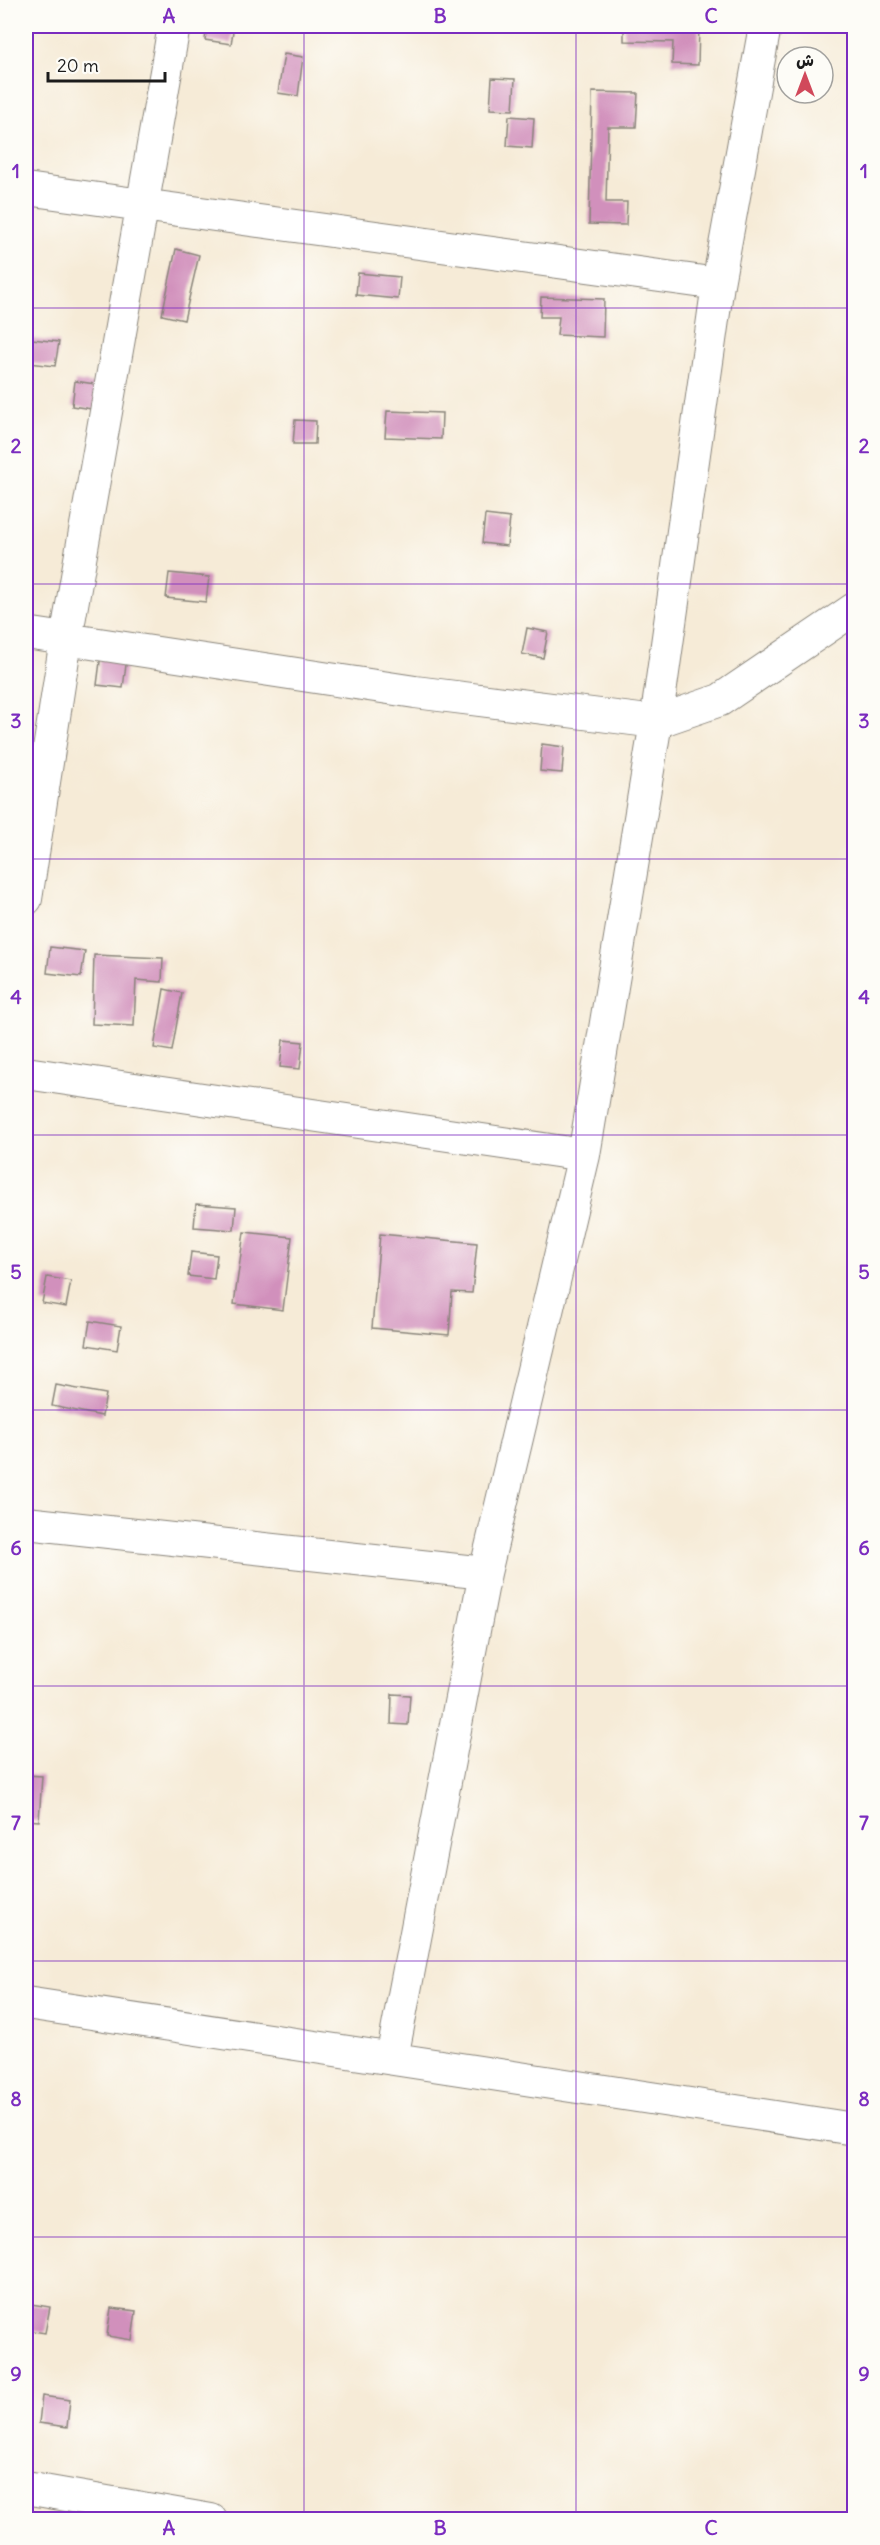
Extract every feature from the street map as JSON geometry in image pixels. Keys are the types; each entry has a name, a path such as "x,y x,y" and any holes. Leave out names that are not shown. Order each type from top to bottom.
{"street":[{"path":"26,899 66,639 144,207 174,26"},
{"path":"392,2058 485,1573 584,1155 656,722 718,284 765,26"},
{"path":"26,189 718,284"},
{"path":"26,633 415,692 656,722 720,699 855,609"},
{"path":"26,1073 584,1155"},
{"path":"26,1523 485,1573"},
{"path":"26,2002 855,2129"},
{"path":"26,2488 211,2520"}],"building":[{"path":"207,26 234,26 231,44 205,40"},
{"path":"624,26 699,26 698,65 672,64 673,42 624,41"},
{"path":"284,54 303,57 298,96 278,93"},
{"path":"492,78 515,79 513,110 490,109"},
{"path":"592,92 638,93 636,127 608,127 606,202 627,202 626,225 589,224"},
{"path":"509,116 534,118 532,148 507,146"},
{"path":"176,249 199,255 184,320 162,315"},
{"path":"358,273 400,277 398,299 356,295"},
{"path":"541,297 604,299 603,337 557,335 559,317 540,317"},
{"path":"26,338 29,338 27,356 26,356"},
{"path":"32,339 59,342 55,366 29,363"},
{"path":"75,381 101,385 98,410 72,406"},
{"path":"387,411 442,413 441,439 385,437"},
{"path":"295,420 316,421 315,444 293,444"},
{"path":"485,515 510,518 507,546 482,543"},
{"path":"169,573 209,577 206,602 166,598"},
{"path":"527,628 548,632 543,658 522,654"},
{"path":"101,654 127,657 123,688 97,685"},
{"path":"542,744 564,747 562,773 540,771"},
{"path":"50,947 85,951 81,977 47,973"},
{"path":"94,955 163,958 162,982 136,980 134,1026 92,1024"},
{"path":"164,989 182,993 172,1051 154,1048"},
{"path":"283,1040 303,1042 300,1069 280,1067"},
{"path":"196,1204 236,1207 234,1230 194,1227"},
{"path":"244,1232 292,1237 283,1310 234,1304"},
{"path":"380,1234 477,1243 472,1293 452,1292 449,1335 372,1328"},
{"path":"191,1252 217,1255 214,1279 188,1276"},
{"path":"47,1277 71,1281 66,1307 42,1303"},
{"path":"90,1321 121,1326 117,1350 86,1345"},
{"path":"56,1385 106,1394 102,1416 52,1406"},
{"path":"392,1694 410,1695 408,1725 391,1724"},
{"path":"26,1775 42,1776 39,1821 26,1820"},
{"path":"31,2304 50,2307 45,2333 26,2330"},
{"path":"111,2308 136,2311 132,2340 107,2336"},
{"path":"42,2396 70,2400 67,2427 39,2423"}]}
